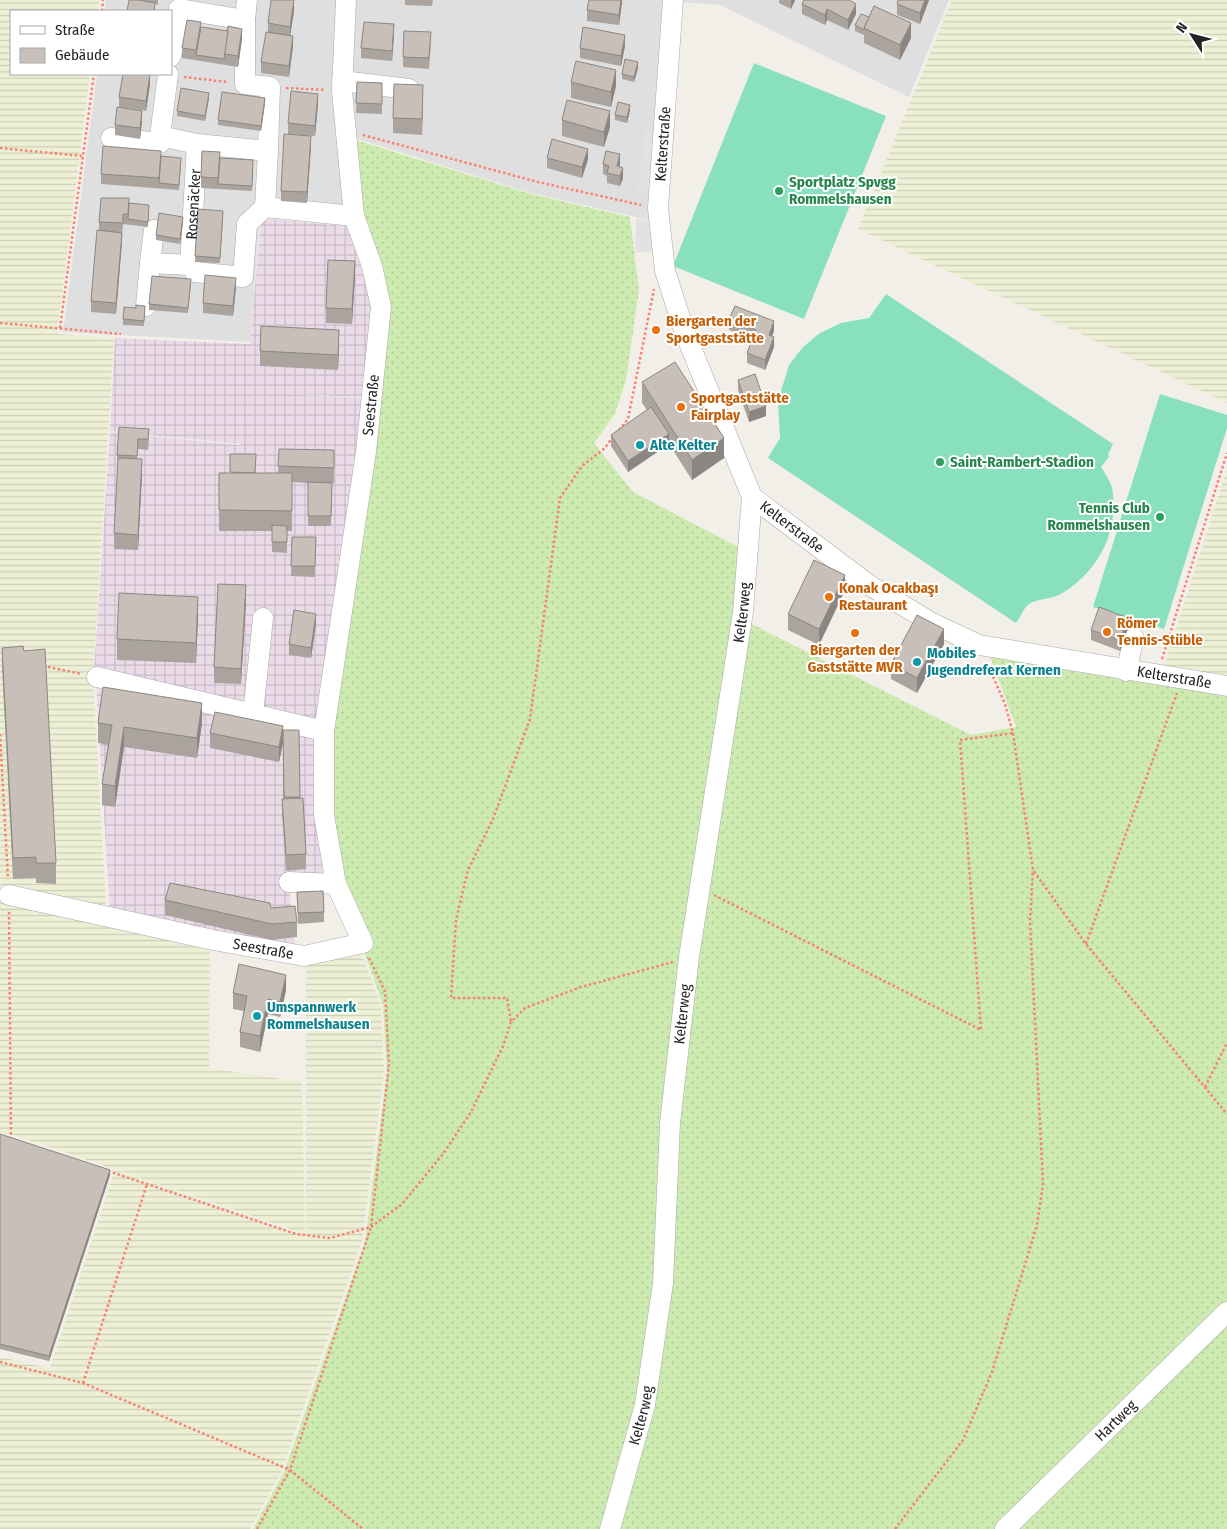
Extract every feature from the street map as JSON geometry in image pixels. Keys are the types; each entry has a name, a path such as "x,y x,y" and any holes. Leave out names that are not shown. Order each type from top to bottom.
{"street":[{"path":"150,263 190,265 195,272 243,277 247,224 266,207 270,87 245,84 247,0"},
{"name":"Seestraße","path":"9,895 213,940 304,956 363,943 336,884 324,815 324,731 368,433 381,307 354,216 342,86 346,0"},
{"name":"Kelterstraße","path":"673,0 658,208 664,270 684,333 752,497 869,585 932,623 979,645 1126,671 1158,674 1227,686"},
{"path":"172,49 179,5 246,20"},
{"path":"111,138 160,143 168,75"},
{"path":"342,86 409,89"},
{"path":"160,136 197,144 268,151"},
{"name":"Rosenäcker","path":"190,265 197,144"},
{"path":"266,207 354,216"},
{"path":"146,306 154,230"},
{"name":"Kelterweg","path":"610,1529 645,1405 663,1283 670,1123 689,957 743,612 752,497"},
{"path":"253,714 263,618"},
{"path":"1126,671 1134,638"},
{"path":"97,678 324,731"},
{"path":"289,882 336,884"},
{"name":"Hartweg","path":"1005,1529 1227,1312"}],"path":[{"path":"172,69 245,84"},
{"path":"60,328 94,75"},
{"path":"270,87 342,86"},
{"path":"345,130 538,182 658,208"},
{"path":"0,148 82,156"},
{"path":"511,1022 507,998 451,998 456,920 468,870 493,818 530,719 560,498 582,466 605,448 628,419 637,383 652,293 664,270"},
{"path":"0,323 121,334"},
{"path":"1158,674 1227,453"},
{"path":"895,1529 963,1440 992,1372 1036,1226 1044,1184 1030,921 1033,870 1013,733 1005,704 979,645"},
{"path":"39,665 97,678"},
{"path":"1086,944 1183,678"},
{"path":"700,888 981,1030 960,740 1013,733"},
{"path":"0,734 9,895 10,1138"},
{"path":"1033,870 1086,944 1227,1114"},
{"path":"257,1529 290,1470 371,1227 389,1064 384,991 363,943"},
{"path":"101,1169 296,1234 330,1238 371,1227 402,1204 443,1154 471,1112 503,1046 511,1022 525,1008 581,987 689,957"},
{"path":"1206,1087 1227,1043"},
{"path":"5,1138 19,1141"},
{"path":"83,1383 147,1184"},
{"path":"0,1362 83,1383 290,1470 363,1529"}],"shaded area":[{"path":"106,0 949,0 909,97 720,5 682,2 666,224 531,193 348,136 348,224 260,217 250,342 63,332 97,75 172,75 172,10 105,10"},
{"path":"664,129 660,190 637,195 645,131"},
{"path":"261,218 353,227 376,306 367,397 279,394 366,398 319,723 94,672 110,432 240,445 246,392 240,444 110,431 115,338 250,344"},
{"path":"636,218 660,224 663,250 635,253"},
{"path":"96,684 318,736 326,874 289,882 295,948 110,913"}],"green space":[{"path":"0,0 99,0 98,10 10,10 10,75 90,75 57,334 114,338 93,680 107,921 210,944 209,1068 302,1082 305,1234 14,1135 0,1133"},
{"path":"952,0 1227,0 1227,403 858,229"},
{"name":"Sportplatz Spvgg Rommelshausen","path":"754,63 886,116 804,319 673,266"},
{"path":"349,138 531,194 630,217 639,290 626,380 615,414 594,443 633,492 742,549 736,616 971,735 1016,727 990,656 1124,680 1227,693 1227,1309 1002,1529 253,1529 284,1472 365,1242 387,1072 383,1005 364,951 372,947 345,881 331,810 331,728 386,307 360,216"},
{"name":"Saint-Rambert-Stadion","path":"886,294 1113,444 1108,454 1109,457 1101,467 1111,485 1114,504 1109,536 1103,550 1095,564 1073,586 1059,595 1029,604 1016,623 768,458 780,438 778,401 789,365 803,347 820,333 841,323 869,318"},
{"name":"Tennis Club Rommelshausen","path":"1160,394 1227,415 1227,428 1164,629 1093,607"},
{"path":"1227,469 1227,679 1164,667"},
{"path":"360,949 381,1005 384,1072 362,1241 281,1472 250,1529 0,1529 0,1357 50,1368 115,1170 297,1233 306,1234 306,959"},
{"path":"1227,1321 1227,1529 1019,1529"}],"building":[{"path":"129,0 155,3 154,10 127,10"},
{"path":"271,0 294,0 290,27 268,23"},
{"path":"589,0 621,0 619,15 587,10"},
{"path":"804,0 849,0 856,4 848,20 827,9 825,15 802,4"},
{"path":"898,0 925,0 920,13 897,4"},
{"path":"874,6 911,23 900,45 864,28"},
{"path":"861,14 869,17 864,30 855,25"},
{"path":"187,20 201,22 196,50 182,48"},
{"path":"364,22 394,24 392,51 361,48"},
{"path":"228,26 242,29 238,56 224,54"},
{"path":"201,27 228,31 224,59 196,55"},
{"path":"583,27 625,35 621,56 580,48"},
{"path":"404,31 431,32 429,58 403,57"},
{"path":"266,32 293,36 289,66 261,62"},
{"path":"625,59 638,62 634,77 622,74"},
{"path":"576,61 616,70 611,92 571,82"},
{"path":"123,75 150,75 146,101 119,97"},
{"path":"357,82 382,83 382,104 356,103"},
{"path":"394,84 423,85 422,119 393,118"},
{"path":"181,88 209,93 205,116 177,111"},
{"path":"291,91 318,94 315,126 288,123"},
{"path":"222,92 265,98 261,126 218,120"},
{"path":"567,100 610,111 604,132 562,120"},
{"path":"618,102 630,105 627,117 615,115"},
{"path":"117,107 142,111 140,128 115,125"},
{"path":"284,134 311,136 307,192 281,191"},
{"path":"552,139 588,149 582,167 547,158"},
{"path":"103,146 161,151 159,178 101,174"},
{"path":"202,151 220,152 218,178 201,177"},
{"path":"606,151 620,154 617,166 623,168 620,176 607,173 609,166 603,164"},
{"path":"161,156 181,158 179,185 159,183"},
{"path":"220,158 253,160 252,186 218,184"},
{"path":"101,198 129,198 128,214 123,214 123,223 99,222"},
{"path":"129,203 149,205 148,222 128,219"},
{"path":"198,209 223,211 220,258 195,256"},
{"path":"159,213 183,217 180,239 156,235"},
{"path":"97,230 122,233 116,303 91,301"},
{"path":"328,260 355,261 352,309 326,308"},
{"path":"205,275 236,278 233,306 203,303"},
{"path":"152,276 191,279 188,308 149,304"},
{"path":"136,305 145,306 144,321 123,319 124,307 136,308"},
{"path":"735,306 774,321 769,335 774,337 765,360 747,353 756,330 729,319"},
{"path":"261,326 339,330 338,355 260,351"},
{"path":"675,362 724,438 692,460 642,382"},
{"path":"755,374 766,406 749,412 738,380"},
{"name":"Alte Kelter","path":"651,407 669,434 628,461 611,435"},
{"path":"119,427 149,429 148,439 138,439 137,456 117,455"},
{"path":"279,449 334,450 334,468 278,466"},
{"path":"230,454 256,454 255,473 230,472"},
{"path":"118,458 142,459 138,535 114,533"},
{"path":"219,473 292,473 292,511 219,510"},
{"path":"308,482 332,483 331,516 308,516"},
{"path":"272,525 287,526 287,542 272,542"},
{"path":"292,537 316,537 315,566 291,566"},
{"path":"814,560 845,575 819,629 788,614"},
{"path":"218,584 246,585 241,669 214,667"},
{"path":"119,593 198,597 196,643 117,639"},
{"path":"1099,607 1128,618 1120,640 1091,630"},
{"path":"294,610 316,614 311,648 289,644"},
{"path":"917,615 944,629 917,678 891,664"},
{"path":"23,646 24,651 45,649 56,863 36,863 36,857 13,858 2,648"},
{"path":"103,687 202,703 197,738 124,727 115,786 102,784 112,725 98,723"},
{"path":"215,712 283,726 279,747 210,733"},
{"path":"283,730 299,730 300,797 284,797"},
{"path":"303,798 306,854 286,855 282,799"},
{"path":"170,883 270,903 271,908 295,906 297,922 272,924 165,900"},
{"path":"323,891 324,912 298,913 297,892"},
{"name":"Umspannwerk Rommelshausen","path":"239,964 286,975 280,1002 268,999 260,1036 240,1032 247,996 233,993"},
{"path":"0,1134 110,1170 49,1356 0,1344"}],"place":[{"name":"Sportplatz Spvgg Rommelshausen","path":"779,191"},
{"name":"Biergarten der Sportgaststätte","path":"656,330"},
{"name":"Sportgaststätte Fairplay","path":"681,407"},
{"name":"Alte Kelter","path":"640,445"},
{"name":"Saint-Rambert-Stadion","path":"940,462"},
{"name":"Tennis Club Rommelshausen","path":"1160,517"},
{"name":"Konak Ocakbaşı Restaurant","path":"829,597"},
{"name":"Römer Tennis-Stüble","path":"1107,632"},
{"name":"Biergarten der Gaststätte MVR","path":"855,633"},
{"name":"Mobiles Jugendreferat Kernen","path":"917,662"},
{"name":"Umspannwerk Rommelshausen","path":"257,1016"}]}
